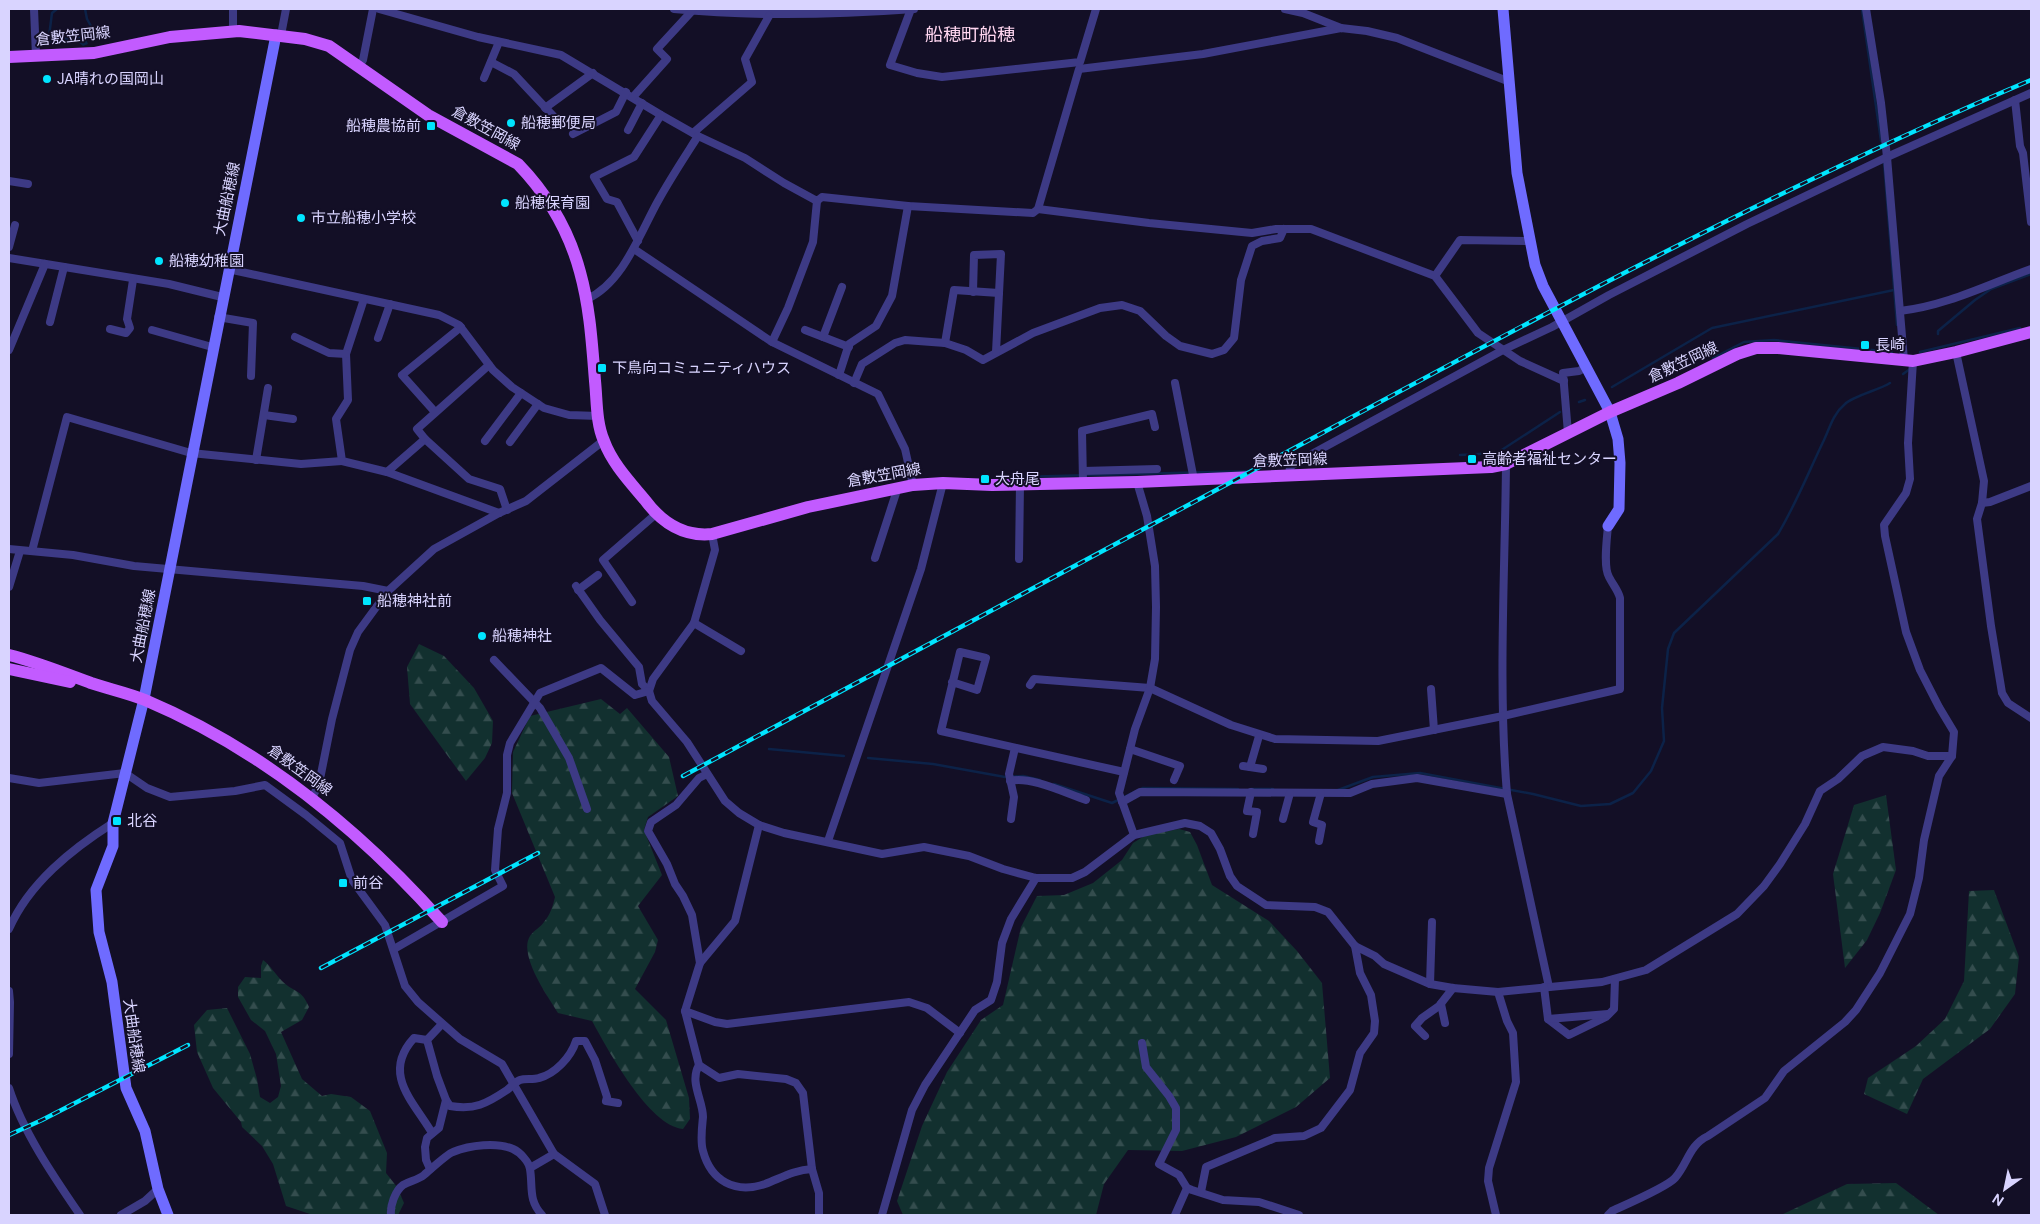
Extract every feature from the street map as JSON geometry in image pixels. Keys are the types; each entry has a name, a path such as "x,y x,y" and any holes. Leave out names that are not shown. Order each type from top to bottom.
{"main road":[{"path":"1503,9 1517,173 1534,266 1610,412 1618,439 1621,480 1619,509 1608,526"},
{"name":"倉敷笠岡線","path":"9,57 94,53 170,37 233,32 305,39 329,46 428,115 518,164 530,176 556,212 568,234 587,299 598,416 603,441 613,459 656,514 684,533 698,536 712,534 808,507 913,485 943,483 1020,484 1083,476 1137,482 1193,475 1289,476 1491,467 1506,464 1610,412 1678,383 1737,354 1756,348 1778,348 1909,360 1956,352 2031,332"},
{"name":"大曲船穂線","path":"168,1215 158,1189 145,1131 126,1088 112,982 99,932 96,890 114,846 113,823 144,700 218,317 278,35"},
{"name":"倉敷笠岡線","path":"9,655 144,700 197,725 253,756 312,798 376,852 442,922"},
{"name":"倉敷笠岡線","path":"9,669 109,689"}],"street":[{"path":"34,9 36,56"},
{"path":"233,9 233,32"},
{"path":"278,35 286,9"},
{"path":"359,66 363,60 373,9"},
{"path":"379,9 499,42 561,55 696,135 745,158 817,201"},
{"path":"674,9 769,16 827,15 915,9"},
{"path":"911,9 890,65 917,73 942,77 1203,54 1341,28"},
{"path":"772,342 788,308 813,242 817,201 822,197 908,206 1033,213 1038,209 1096,9"},
{"path":"1285,9 1304,13 1341,28 1367,31 1397,38 1510,82"},
{"path":"1608,1215 1612,1211 1674,1179 1690,1150 1700,1140 1765,1098 1784,1071 1834,1032 1856,1010 1880,973 1910,914 1919,878 1924,840 1939,776 1952,756 1954,732 1920,670 1906,632 1885,536 1884,525 1906,493 1910,479 1908,444 1909,360 1900,311 1881,103 1866,9"},
{"path":"633,97 667,59 657,49 692,11"},
{"path":"587,299 612,279 634,249 656,203 696,135 752,82 745,59 769,16"},
{"path":"484,78 499,42"},
{"path":"491,62 514,74 557,120"},
{"path":"545,108 593,73"},
{"path":"573,134 616,112 626,92"},
{"path":"1289,476 1290,466 1503,350 1562,322 1609,295 1747,224 1887,157 2031,93"},
{"path":"2015,100 2031,222"},
{"path":"628,130 642,103"},
{"path":"638,241 617,202 608,199 594,177 634,157 661,115"},
{"path":"9,181 28,184"},
{"path":"839,375 849,344 876,326 892,296 908,206"},
{"path":"1038,209 1149,223 1252,233 1284,229 1311,229 1435,276 1471,326 1484,339 1538,370 1564,381"},
{"path":"9,246 15,225"},
{"path":"854,383 862,364 895,343 905,340 945,343 966,350 983,360 1033,333 1100,308 1122,305 1140,311 1166,336 1180,346 1212,354 1224,350 1234,338 1241,280 1252,246 1262,241 1280,238 1284,229"},
{"path":"1435,276 1460,240 1530,242"},
{"path":"634,249 772,342 878,394 905,449 913,485"},
{"path":"973,292 974,255 1001,254 996,352"},
{"path":"9,258 133,280 169,284 222,298"},
{"path":"9,350 45,264"},
{"path":"50,322 64,267"},
{"path":"228,269 439,315 461,327 489,364 512,387 544,408 569,415 598,416"},
{"path":"1900,311 1930,306 2031,269"},
{"path":"110,329 126,332 130,328 128,319 133,280"},
{"path":"823,337 842,287"},
{"path":"945,343 954,290 999,293"},
{"path":"342,461 336,419 348,400 346,354 364,299"},
{"path":"378,338 390,304"},
{"path":"218,317 253,323 250,376"},
{"path":"435,412 402,375 461,327"},
{"path":"152,330 212,347"},
{"path":"805,330 849,347"},
{"path":"295,337 329,353 346,354"},
{"path":"1956,352 1984,481 1982,503 1977,519 2002,693 2008,702 2031,718"},
{"path":"489,364 416,428 425,439 469,479 500,489 507,510"},
{"path":"1568,433 1562,373 1578,371 1586,367"},
{"path":"1175,383 1193,475"},
{"path":"256,460 268,388"},
{"path":"485,441 521,393"},
{"path":"510,442 538,404"},
{"path":"1155,427 1152,414 1082,431 1083,476 1157,469"},
{"path":"264,415 293,418"},
{"path":"32,551 66,417 191,453 301,464 342,461 387,472 499,513"},
{"path":"387,472 425,439"},
{"path":"312,798 319,784 332,719 350,650 358,632 388,591 434,549 526,500 603,441"},
{"path":"1506,464 1503,716 1507,790 1547,987 1548,1019"},
{"path":"1134,835 1120,798 1124,772 1135,729 1150,688 1155,659 1155,566 1147,516 1137,482"},
{"path":"828,841 921,569 943,483"},
{"path":"1019,559 1020,484"},
{"path":"1982,503 2031,486"},
{"path":"875,558 898,487"},
{"path":"632,602 603,560 656,514"},
{"path":"1030,685 1034,678 1150,688 1259,736 1275,739 1378,741 1503,716 1620,689 1620,598 1618,590 1608,576 1606,545 1608,526"},
{"path":"394,949 503,886 495,870 498,829 507,793 510,743 534,700 540,693 601,668 635,695 649,690 653,680 694,623 715,550 712,534"},
{"path":"9,549 73,555 134,566 363,586 388,591"},
{"path":"9,587 20,551"},
{"path":"598,575 577,588 600,620 639,667 642,684 649,690 652,701 687,742 725,801 739,813 759,825 784,833 882,854 924,848 969,856 1003,870 1036,878 1072,878 1085,872 1134,835 1185,823 1200,826 1211,833 1220,849 1230,876 1237,886 1266,905 1315,907 1328,912 1355,946 1374,956 1384,964 1430,984 1453,988 1498,992 1602,982 1646,970 1737,914 1764,886 1780,864 1805,824 1820,791 1838,779 1862,756 1883,747 1913,751 1928,756 1952,756"},
{"path":"694,623 741,651"},
{"path":"952,682 977,690 986,658 960,652 952,682 941,731 1124,772"},
{"path":"494,660 534,700 569,758 587,809"},
{"path":"1431,688 1434,730"},
{"path":"1259,736 1247,766 1263,769"},
{"path":"1012,819 1014,797 1009,778 1014,748"},
{"path":"1130,749 1180,766 1174,780"},
{"path":"9,778 39,782 125,773 147,788 170,797 235,791 265,785 306,815 340,842 352,880 385,925 405,986 418,1002 460,1039 502,1064 554,1154 595,1184 605,1215"},
{"path":"700,963 692,915 675,884 667,864 648,831 650,822 676,805 700,778 707,774"},
{"path":"1009,778 1034,782 1086,800"},
{"path":"1120,798 1140,792 1350,794 1372,784 1417,778 1507,790"},
{"path":"1251,792 1247,811 1257,812 1253,834"},
{"path":"1283,818 1290,793"},
{"path":"1319,841 1322,825 1313,822 1321,793"},
{"path":"9,929 33,889 81,843 113,823"},
{"path":"759,825 735,921 700,963 685,1011 699,1065 696,1077 697,1091 703,1110 703,1150 714,1174 721,1182 730,1185 763,1184 800,1170 812,1169"},
{"path":"882,1215 912,1110 925,1085 975,1010 991,1000 997,982 1002,943 1012,919 1036,878"},
{"path":"1430,984 1432,922"},
{"path":"1201,1192 1206,1167 1275,1138 1304,1136 1321,1128 1350,1090 1360,1052 1374,1033 1375,1021 1371,995 1360,973 1355,946"},
{"path":"1374,947 1374,956"},
{"path":"1548,1019 1569,1035 1609,1014 1614,1009 1615,979"},
{"path":"1425,1036 1415,1026 1422,1018 1441,1004 1453,988"},
{"path":"9,991 9,1054"},
{"path":"1496,1215 1488,1181 1489,1168 1516,1082 1513,1033 1507,1021 1498,992"},
{"path":"685,1011 715,1022 727,1024 909,1002 927,1008 960,1033"},
{"path":"1441,1004 1445,1023"},
{"path":"1548,1019 1609,1014"},
{"path":"428,1040 442,1024"},
{"path":"428,1040 414,1038 407,1046 399,1074 403,1089 432,1133"},
{"path":"428,1040 437,1076 450,1106 462,1108 478,1107 489,1102 519,1080 538,1079 548,1075 569,1057 576,1041 585,1041 594,1060 606,1101 618,1103"},
{"path":"1142,1043 1146,1067 1176,1108 1176,1130 1159,1164 1179,1175 1187,1188 1223,1200 1259,1202 1298,1215"},
{"path":"699,1065 719,1078 738,1074 786,1079 796,1083 804,1093 812,1169 819,1193 820,1215"},
{"path":"9,1088 16,1109 80,1215"},
{"path":"430,1169 426,1160 425,1147 427,1138 439,1128 446,1100"},
{"path":"391,1215 390,1208 393,1199 402,1185 417,1180 442,1162 452,1152 479,1146 497,1146 513,1149 523,1156 530,1168 531,1194 536,1208 542,1215"},
{"path":"530,1168 554,1154"},
{"path":"1175,1215 1187,1188"},
{"path":"121,1215 145,1202 158,1189"}],"green space":[{"path":"419,644 444,656 474,688 493,721 492,743 485,758 466,781 410,704 407,667"},
{"path":"601,699 620,714 627,708 669,757 678,796 648,817 644,830 662,875 638,906 658,940 655,952 635,989 666,1020 689,1098 690,1119 683,1129 670,1125 643,1101 608,1050 592,1021 558,1013 536,976 528,954 527,944 530,936 543,924 555,897 512,793 513,752 530,716"},
{"path":"1886,795 1896,870 1880,913 1867,940 1845,968 1833,874 1854,805"},
{"path":"1179,829 1190,832 1212,885 1269,921 1297,951 1322,983 1330,1078 1296,1107 1236,1137 1182,1151 1128,1150 1104,1184 1096,1215 903,1215 897,1201 922,1126 947,1072 981,1020 1003,1005 1021,927 1037,896 1064,895 1093,883 1122,860 1133,843 1146,835"},
{"path":"1994,890 2019,957 2015,994 1990,1029 1923,1079 1907,1114 1864,1094 1868,1078 1916,1046 1945,1019 1964,981 1969,891"},
{"path":"263,960 286,985 303,997 309,1007 302,1020 281,1032 302,1079 322,1096 331,1094 351,1097 370,1111 387,1153 386,1173 397,1187 404,1203 398,1215 313,1215 286,1206 273,1164 262,1146 242,1127 241,1122 213,1088 197,1052 194,1025 207,1010 227,1008 250,1054 260,1097 270,1103 278,1097 281,1086 276,1054 265,1031 251,1020 238,997 238,987 245,977 261,978"},
{"path":"1896,1183 1939,1215 1781,1215 1847,1184"}],"water":[{"path":"71,30 82,34 88,44 83,46 69,40 46,46 45,43"}],"waterway":[{"path":"48,44 52,13 57,9"},
{"path":"84,39 91,32 92,28 87,19 85,9"},
{"path":"1862,9 1881,141"},
{"path":"1884,163 1897,325"},
{"path":"1938,334 1938,331 1991,289 2031,274"},
{"path":"1612,387 1712,328 1894,290"},
{"path":"1920,352 2020,328"},
{"path":"1713,358 1744,342 1774,340 1892,352"},
{"path":"1903,374 1910,369"},
{"path":"1338,790 1373,777 1420,773 1533,794 1581,806 1610,804 1633,793 1651,771 1664,741 1662,708 1668,649 1674,633 1778,534 1797,499 1832,421 1841,408 1854,398 1890,383"},
{"path":"1579,402 1585,400"},
{"path":"1460,455 1497,453 1560,412"},
{"path":"1012,477 1253,471"},
{"path":"769,749 844,756"},
{"path":"868,758 933,764 1005,777 1023,776 1040,780"},
{"path":"1054,784 1112,803 1143,788 1238,789"},
{"path":"1251,789 1273,789"}],"railway":[{"path":"683,776 1648,260 1838,167 1934,122 2031,80"},
{"path":"321,968 538,853"},
{"path":"9,1135 188,1045"}],"place":[{"name":"JA晴れの国岡山","path":"47,79"},
{"name":"船穂郵便局","path":"511,123"},
{"name":"船穂農協前","path":"431,126"},
{"name":"船穂保育園","path":"505,203"},
{"name":"市立船穂小学校","path":"301,218"},
{"name":"船穂幼稚園","path":"159,261"},
{"name":"長崎","path":"1865,345"},
{"name":"下鳥向コミュニティハウス","path":"602,368"},
{"name":"高齢者福祉センター","path":"1472,459"},
{"name":"大舟尾","path":"985,479"},
{"name":"船穂神社前","path":"367,601"},
{"name":"船穂神社","path":"482,636"},
{"name":"北谷","path":"117,821"},
{"name":"前谷","path":"343,883"}],"district":[{"name":"船穂町船穂","path":"970,35"}]}
